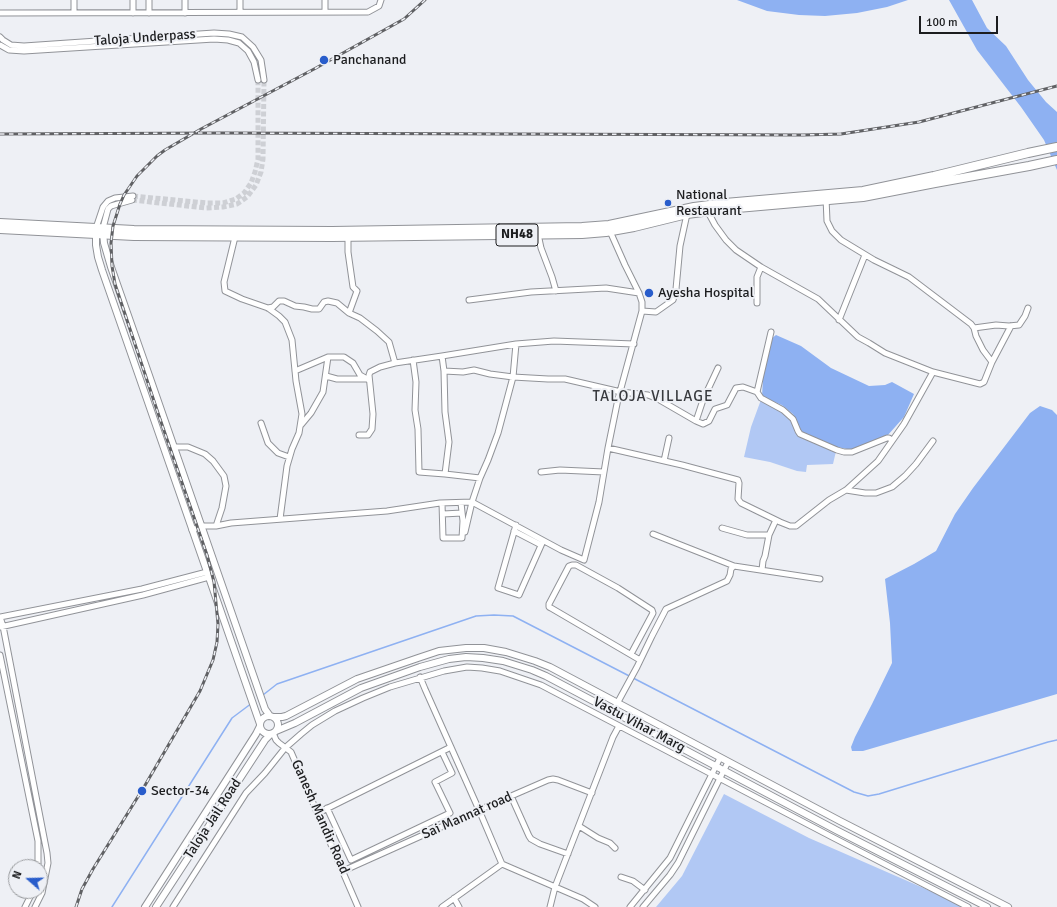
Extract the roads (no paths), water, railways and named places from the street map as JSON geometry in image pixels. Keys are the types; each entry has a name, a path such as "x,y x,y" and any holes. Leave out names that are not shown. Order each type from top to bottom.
{"highway":[{"name":"NH48","path":"0,223 99,231 134,236 348,237 582,234 707,209 743,207 826,197 885,187 1057,147"},
{"name":"NH48","path":"826,197 863,197 1057,160"},
{"name":"NH48","path":"0,229 99,231 332,231 582,227 609,228 634,227 707,209"}],"main road":[{"path":"99,231 260,697 265,709 277,721 278,725 273,733 268,734 263,732 260,725 192,530 102,270 96,245 99,231"},
{"path":"260,725 264,718 282,718 344,686 371,674 439,651 466,648 484,648 494,650 536,661 556,670 840,821 1008,907"},
{"name":"Vastu Vihar Marg","path":"273,733 370,684 420,667 449,659 466,657 492,659 532,670 546,676 842,833 987,907"},
{"name":"Taloja Jail Road","path":"145,907 256,734 260,725"},
{"name":"Taloja Jail Road","path":"156,907 264,740 273,733"}],"street":[{"path":"74,0 74,13"},
{"path":"133,0 133,13"},
{"path":"149,0 149,13"},
{"path":"185,0 185,13"},
{"path":"240,0 240,12"},
{"path":"325,0 325,12"},
{"path":"0,13 368,12 379,6 381,0"},
{"name":"Taloja Underpass","path":"0,36 11,45 24,46 214,33 229,34 242,37 253,47 261,60 264,80"},
{"name":"Taloja Underpass","path":"0,45 9,50 24,51 214,39 228,40 239,43 248,51 254,62 258,80"},
{"path":"826,197 827,221 832,231 841,240 909,277 971,324 983,350 992,362"},
{"path":"99,231 103,207 108,201 115,198 132,198"},
{"path":"707,209 726,240 736,250 761,267 818,299 858,337 885,353 933,372 982,383 984,382 992,362 1011,326"},
{"path":"642,311 656,312 673,300 676,289 680,246 687,214"},
{"path":"192,530 201,526 216,526 231,523 387,511 442,503 472,502 542,543 584,560 599,502 608,448 621,392 642,311 642,302 639,293 609,228"},
{"path":"538,234 541,248 556,291"},
{"path":"235,237 224,282 226,291 242,299 268,308 279,316 284,322 292,340 302,414 299,432 287,466 280,519"},
{"path":"348,237 348,252 353,287 357,291 348,313"},
{"path":"839,320 865,254"},
{"path":"757,303 756,277 761,267"},
{"path":"469,300 531,292 606,288 639,293"},
{"path":"268,308 279,301 312,309 319,309 324,302 328,301 337,303 348,313 360,318 389,342 395,363"},
{"path":"974,328 996,325 1019,325 1028,308"},
{"path":"757,392 771,332"},
{"path":"359,435 368,435 372,430 373,414 368,380 370,372 380,367 395,363 516,344 554,341 634,344"},
{"path":"465,532 472,502 480,478 498,433 513,377 516,344"},
{"path":"442,356 444,370 445,412 449,442 445,474"},
{"path":"295,371 328,357 344,357 353,363 360,375 368,380"},
{"path":"300,426 311,413 323,392 328,357"},
{"path":"413,360 416,382 415,410 418,429 418,471 480,478"},
{"path":"696,421 703,400 718,368"},
{"path":"444,370 462,372 474,370 513,377 565,380 621,392 648,395 703,424 709,420 715,409 727,405 736,388 743,387 757,392 761,398 783,410 793,419 800,434 837,450 852,452 887,438 892,440"},
{"path":"608,448 738,480 738,499 741,503 790,526 796,526 829,500 846,490 878,460 904,424 933,372"},
{"path":"326,376 368,380"},
{"path":"261,423 268,443 278,453 289,457"},
{"path":"664,461 669,438"},
{"path":"846,490 866,494 876,493 892,487 916,464 933,441"},
{"path":"174,447 188,447 205,454 213,461 224,476 226,486 222,508 216,526"},
{"path":"541,472 560,470 604,472"},
{"path":"442,503 443,538 462,538 463,521 461,503"},
{"path":"443,514 462,513"},
{"path":"762,570 769,535 776,520"},
{"path":"515,528 498,588 519,595 542,543"},
{"path":"722,528 747,535 769,535"},
{"path":"653,534 734,566 820,579"},
{"path":"631,654 653,613 652,610 618,588 576,565 569,566 549,604 549,607 640,660"},
{"path":"612,711 637,667 666,610 726,581 730,575 731,569 734,566"},
{"path":"35,907 42,893 48,863 47,853 0,617 142,589 208,574"},
{"path":"2,627 143,595 208,574"},
{"path":"0,654 38,841 38,859"},
{"path":"173,907 246,793 265,773 285,748 312,725 335,711 390,687 444,670 458,668 482,668 500,671 541,685 968,907"},
{"path":"420,677 502,864 582,899 595,907"},
{"path":"550,907 555,887 613,737 619,726"},
{"name":"Ganesh Mandir Road","path":"273,733 276,740 291,752 344,871 358,907"},
{"path":"318,813 451,747"},
{"path":"327,808 351,860 450,813 435,782 452,773 442,752"},
{"path":"630,907 674,853 720,758"},
{"path":"642,907 670,875 678,863 728,762"},
{"name":"Sai Mannat road","path":"344,871 548,780 553,779 592,793"},
{"path":"511,796 531,839 540,844 568,854"},
{"path":"579,826 598,838 610,843 615,848"},
{"path":"442,907 502,864"},
{"path":"621,877 633,881 645,890"},
{"path":"454,898 459,907"}],"waterway":[{"path":"263,695 277,684 476,616 513,616 854,792 868,796 879,794 1057,740"},
{"path":"112,907 232,718 252,703"}],"tunnel":[{"path":"133,196 207,203 223,203 236,199 244,193 251,183 258,159 258,80"},
{"path":"132,200 206,208 237,204 247,197 256,185 261,172 263,159 264,80"}],"railway":[{"path":"76,907 82,889 93,869 144,787 200,691 213,660 217,642 218,624 214,582 207,555 115,284 112,266 111,243 113,226 120,204 124,195 137,176 165,150 404,19 425,0"},
{"path":"0,134 841,134 919,122 1057,86"}],"place":[{"name":"Panchanand","path":"324,60"},
{"name":"National Restaurant","path":"668,203"},
{"name":"Ayesha Hospital","path":"649,293"},
{"name":"Sector-34","path":"142,791"}],"district":[{"name":"TALOJA VILLAGE","path":"653,397"}]}
